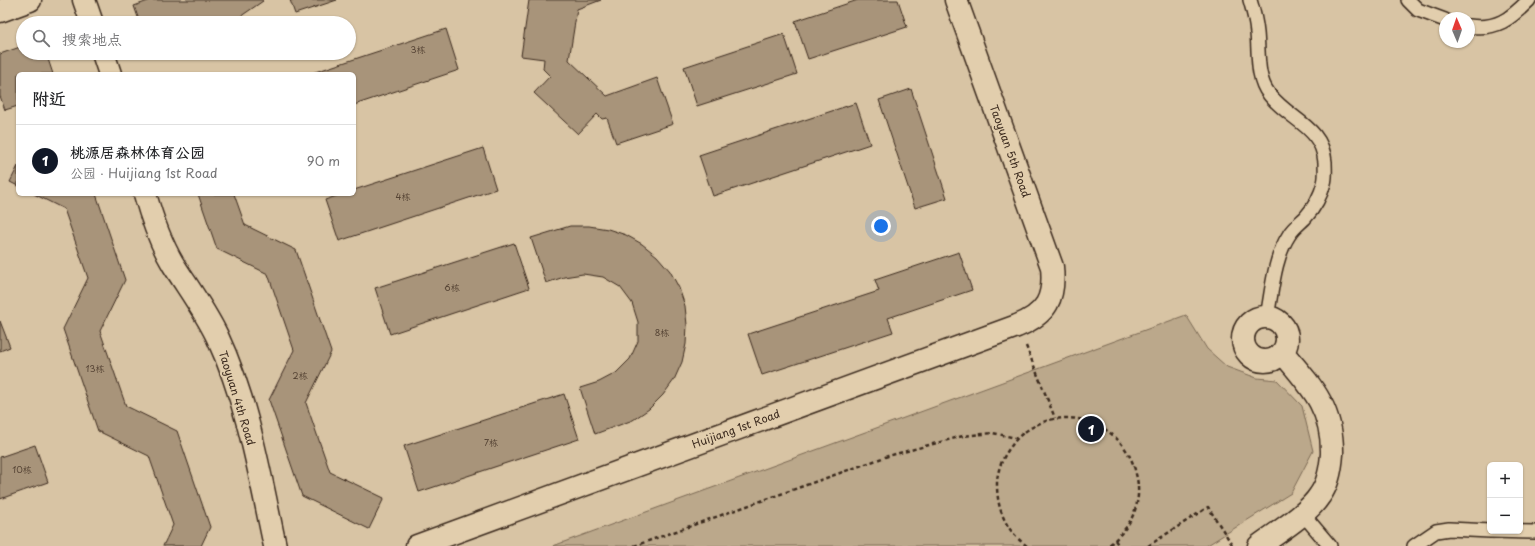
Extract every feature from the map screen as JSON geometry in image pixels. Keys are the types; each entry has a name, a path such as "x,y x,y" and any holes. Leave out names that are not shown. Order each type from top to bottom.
{"street":[{"path":"0,11 30,0"},
{"path":"84,0 90,16"},
{"name":"Taoyuan 5th Road","path":"959,1 1052,267 1053,280 1048,303"},
{"path":"105,60 109,72"},
{"name":"Taoyuan 4th Road","path":"146,196 161,241 173,264 203,309 229,364 250,434 275,546"},
{"name":"Huijiang 1st Road","path":"417,546 1017,326 1031,320 1042,311 1048,303"},
{"path":"1260,317 1267,317 1274,318 1284,327 1288,340 1283,353 1270,361 1262,361 1255,359 1244,347 1244,332 1248,325 1260,317"},
{"path":"1259,546 1302,513 1320,496 1326,485 1332,458 1331,432 1325,410 1320,399 1283,353"}],"lane":[{"path":"1250,0 1257,33 1261,75 1268,94 1289,114 1310,130 1319,140 1324,153 1325,168 1325,182 1315,205 1289,235 1284,245 1276,269 1267,317"},
{"path":"1408,0 1418,10 1439,18"},
{"path":"1475,26 1495,26 1514,15 1529,0"},
{"path":"1302,513 1330,546"},
{"path":"1414,546 1436,531 1449,529 1487,531"},
{"path":"1523,532 1535,532"}],"path":[{"path":"1017,326 1055,418"},
{"path":"1028,546 1017,539 1003,520 997,499 997,477 1004,456 1016,438 1034,425 1055,418 1079,418 1102,426 1121,441 1134,462 1138,485 1136,509 1124,531 1108,546"},
{"path":"634,546 888,456 963,436 993,433 1016,438"},
{"path":"1148,546 1208,507 1233,546"},
{"path":"1115,540 1119,546"}],"shaded area":[{"path":"1186,315 1207,349 1227,367 1257,378 1277,380 1302,406 1313,451 1291,493 1206,546 553,546"}],"building":[{"path":"151,0 263,1 241,16 138,16 134,6"},
{"path":"290,0 337,0 295,14"},
{"path":"529,0 601,0 577,9 569,60 607,96 657,78 673,124 616,143 607,118 602,119 597,114 578,134 534,93 550,76 543,69 544,59 521,56"},
{"path":"858,0 898,0 907,27 808,59 795,21"},
{"path":"446,29 459,70 356,104 356,72 315,72 352,60 356,60 356,59"},
{"path":"784,34 797,74 697,106 684,67"},
{"path":"16,48 16,60 48,60 52,72 16,72 16,107 5,110 0,96 0,54"},
{"path":"911,89 947,198 915,208 879,100"},
{"path":"856,103 870,144 713,196 699,155"},
{"path":"483,148 496,189 339,241 325,200 336,196 356,196 356,189"},
{"path":"16,170 16,185 10,182"},
{"path":"38,196 97,196 125,280 100,331 126,406 177,431 210,527 201,546 163,546 173,525 149,456 98,431 63,329 88,278 64,209"},
{"path":"199,196 235,196 245,225 296,250 331,352 306,403 330,472 384,498 369,529 302,496 269,400 294,350 268,274 217,249"},
{"path":"570,226 589,226 608,229 626,235 642,244 657,256 670,271 679,288 685,306 687,325 686,344 682,362 674,380 663,395 649,409 633,420 595,434 580,388 599,382 616,373 630,359 638,341 638,322 632,303 620,287 603,277 583,274 564,277 546,283 531,238"},
{"path":"514,243 529,288 390,334 375,288"},
{"path":"959,252 972,290 888,318 893,332 762,375 748,334 879,291 875,280"},
{"path":"0,321 10,347 0,351"},
{"path":"564,394 579,439 419,492 404,446"},
{"path":"35,445 48,482 0,499 0,457"}],"place":[{"name":"桃源居森林体育公园","path":"1091,429"}]}
